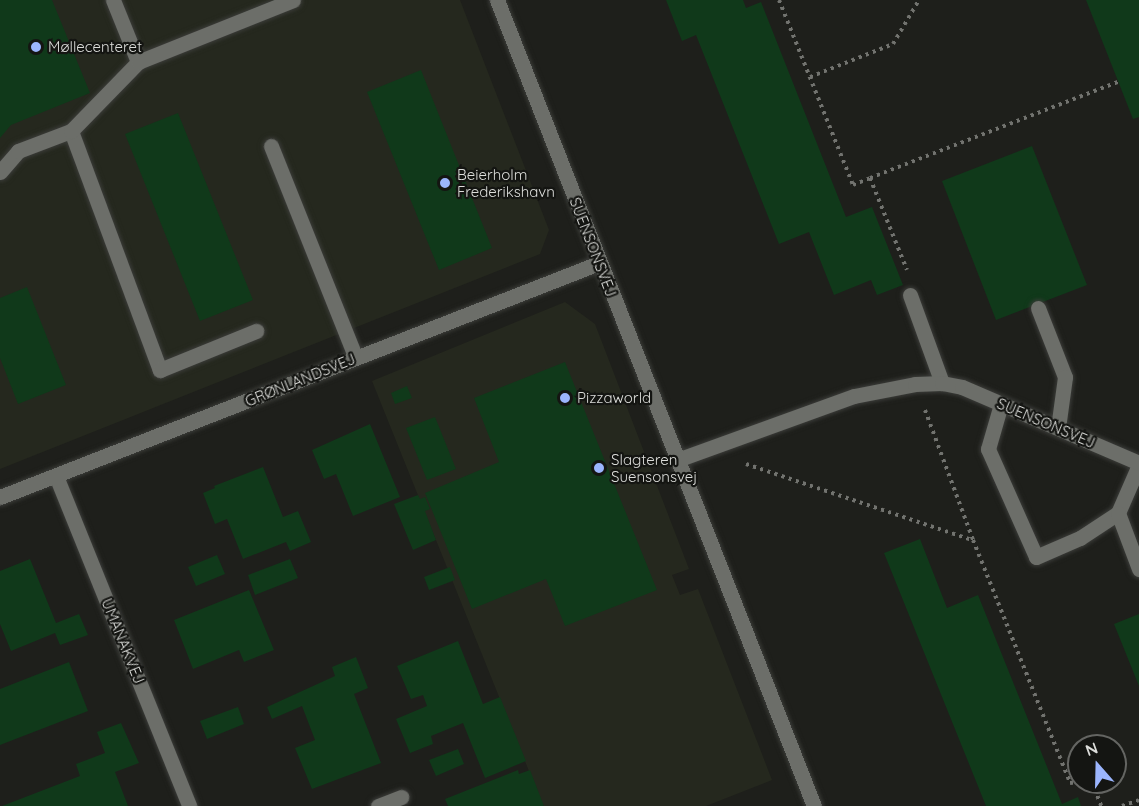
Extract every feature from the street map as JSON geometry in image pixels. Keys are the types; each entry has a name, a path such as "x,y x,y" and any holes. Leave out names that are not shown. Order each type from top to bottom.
{"street":[{"path":"113,0 138,62"},
{"path":"0,172 18,152 71,131 138,62 293,0"},
{"name":"SUENSONSVEJ","path":"497,0 814,806"},
{"path":"71,131 160,370 256,331"},
{"path":"271,146 356,358"},
{"name":"GRØNLANDSVEJ","path":"0,497 599,263"},
{"path":"910,295 942,383"},
{"path":"1038,308 1065,377 1058,428"},
{"name":"SUENSONSVEJ","path":"677,460 854,396 915,384 942,383 962,387 1139,464"},
{"path":"1001,404 988,449 1035,557 1080,538 1118,513 1139,464"},
{"name":"UMANAKVEJ","path":"56,476 189,806"},
{"path":"1118,513 1139,569"},
{"path":"378,806 401,797"}],"path":[{"path":"779,0 853,184 1118,82"},
{"path":"810,77 893,44 919,0"},
{"path":"870,178 912,281 910,295"},
{"path":"915,384 973,540 1067,775"},
{"path":"705,450 973,540"},
{"path":"1122,806 1139,800"}],"shaded area":[{"path":"0,0 460,0 549,230 540,254 0,469"},
{"path":"565,302 595,324 689,569 672,575 680,595 698,589 772,780 706,806 543,806 372,381"}],"building":[{"name":"Møllecenteret","path":"0,0 52,0 90,93 11,125 0,138"},
{"path":"666,0 743,0 746,8 761,2 846,217 872,207 903,285 877,295 871,280 834,295 809,232 779,244 696,35 682,41"},
{"path":"1086,0 1139,0 1139,117 1133,119"},
{"path":"421,70 492,248 439,270 367,92"},
{"path":"178,113 253,300 200,321 125,134"},
{"path":"1032,146 1087,285 996,320 942,181"},
{"path":"27,287 66,385 18,404 0,358 0,298"},
{"path":"565,362 657,590 565,626 546,579 472,609 425,493 499,462 474,398"},
{"path":"407,386 412,398 395,404 391,393"},
{"path":"435,417 456,469 427,480 406,428"},
{"path":"370,424 400,497 353,516 336,474 324,479 312,450"},
{"path":"263,467 283,517 298,511 311,542 290,551 286,542 243,559 227,519 215,524 203,493 215,488 214,486"},
{"path":"418,495 420,499 425,497 430,509 425,511 436,540 413,550 394,504"},
{"path":"920,539 947,608 978,595 1062,804 1078,797 1081,806 986,806 884,553"},
{"path":"217,555 225,574 196,586 188,567"},
{"path":"30,559 56,623 79,614 88,635 60,645 55,633 11,651 0,624 0,571"},
{"path":"290,559 298,578 255,595 248,575"},
{"path":"450,567 455,580 429,590 424,577"},
{"path":"249,590 274,650 244,662 239,650 193,669 174,620"},
{"path":"1139,614 1139,686 1114,624"},
{"path":"458,641 483,704 500,697 526,761 485,778 463,723 431,736 433,744 410,753 396,719 427,706 423,695 411,699 397,666"},
{"path":"356,657 368,688 354,694 381,763 312,789 295,748 315,740 302,706 272,719 267,707 335,676 332,667"},
{"path":"69,662 88,711 0,745 0,689"},
{"path":"238,707 244,724 207,739 200,721"},
{"path":"121,723 139,763 115,772 128,806 2,806 80,776 76,764 105,753 97,732"},
{"path":"458,749 464,764 436,776 429,760"},
{"path":"518,770 519,774 530,770 544,806 448,806 445,799"}],"place":[{"name":"Møllecenteret","path":"36,47"},
{"name":"Beierholm Frederikshavn","path":"445,183"},
{"name":"Pizzaworld","path":"565,398"},
{"name":"Slagteren Suensonsvej","path":"599,468"}]}
